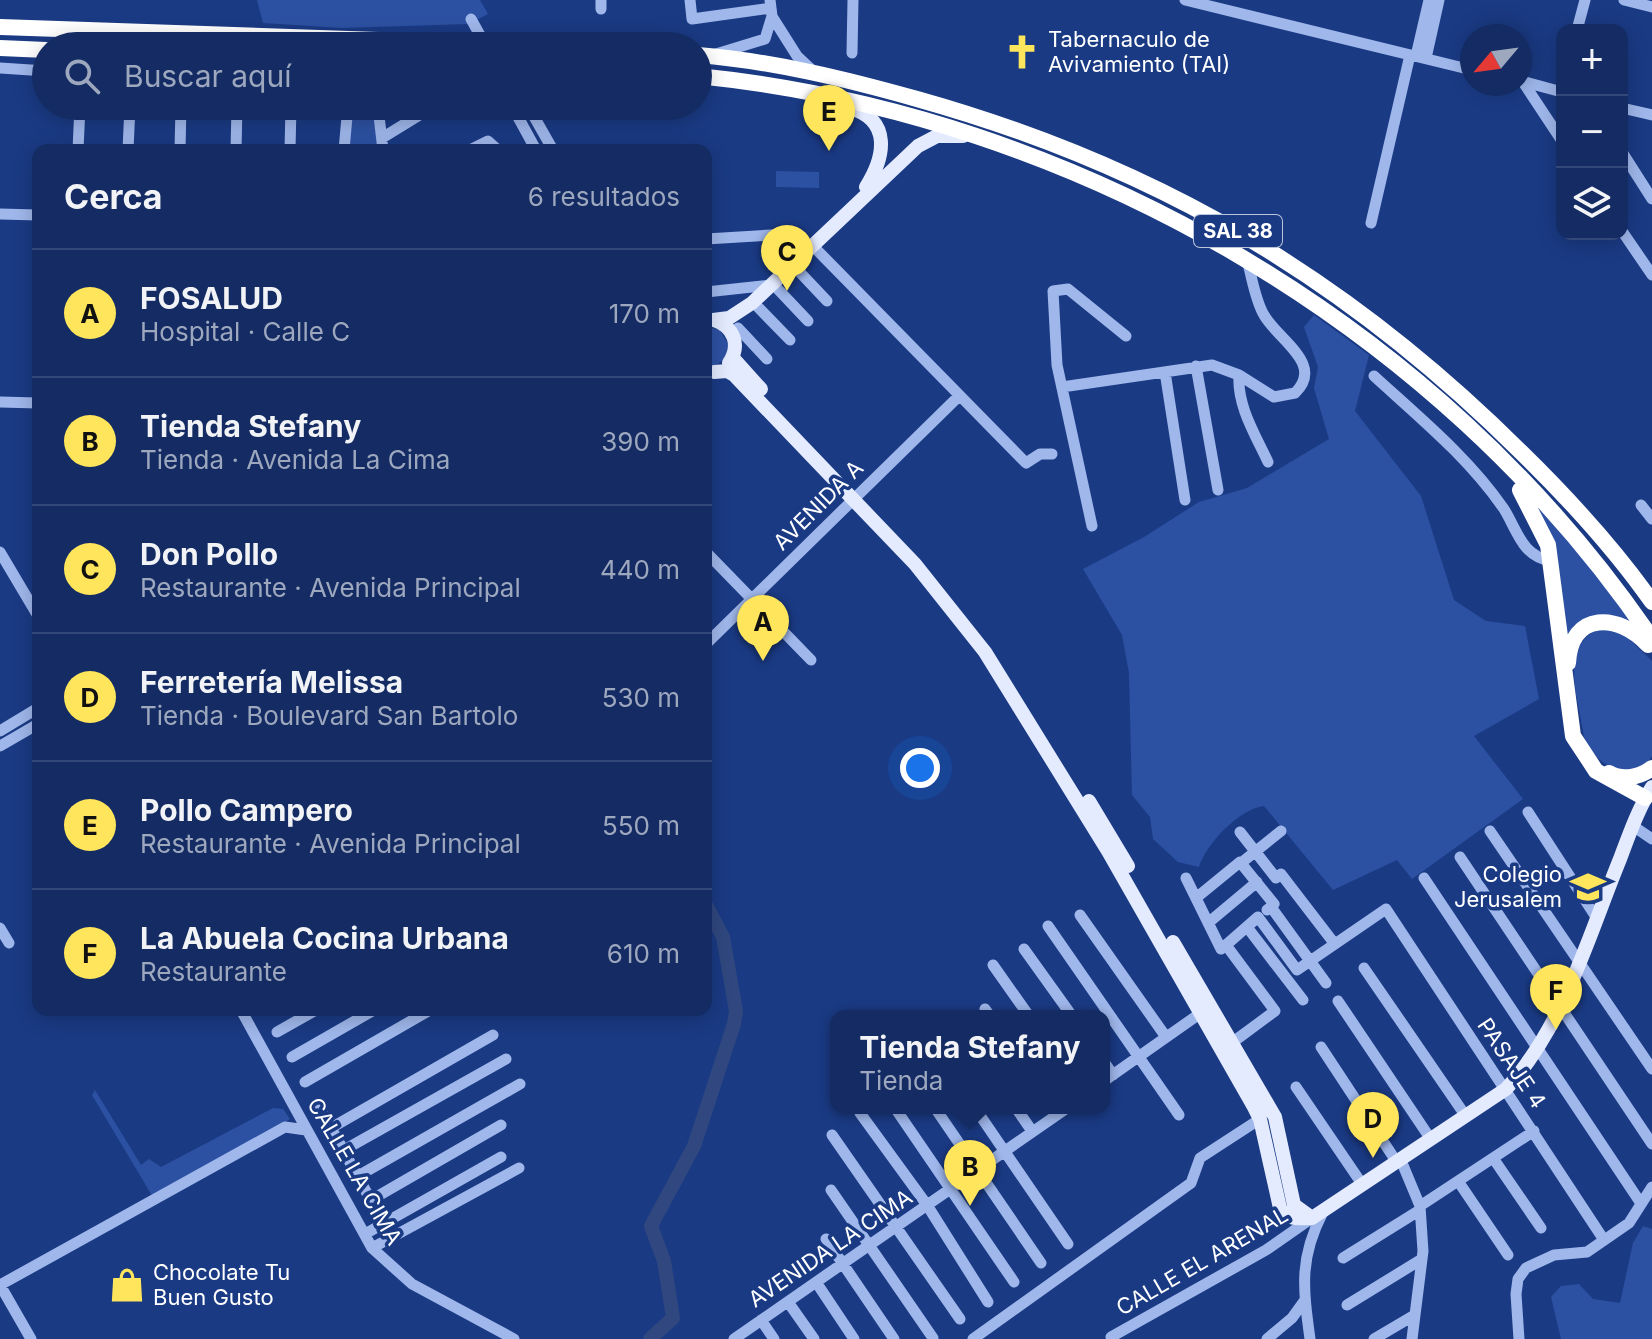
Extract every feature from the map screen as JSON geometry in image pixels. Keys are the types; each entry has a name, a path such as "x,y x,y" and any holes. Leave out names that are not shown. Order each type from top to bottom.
{"highway":[{"path":"0,27 145,32"},
{"path":"0,48 32,49"},
{"name":"SAL 38","path":"712,56 867,85 998,123 1172,195 1284,257 1352,304 1432,368 1483,415 1572,505 1652,602"},
{"name":"SAL 38","path":"712,77 773,85 901,114 998,144 1047,161 1129,199 1246,259 1347,326 1410,376 1475,435 1564,525 1627,601 1652,639"},
{"path":"1129,199 1139,190 1136,179"},
{"path":"1163,216 1162,205 1172,195"},
{"path":"1483,415 1475,435 1531,506 1544,532 1551,561 1573,736 1596,771 1644,792"},
{"path":"1644,792 1591,759 1579,737 1569,690 1568,655 1581,631 1594,623 1609,621 1632,629 1652,649"},
{"path":"1616,776 1637,776 1652,768"}],"main road":[{"path":"773,85 862,111 876,125 882,153 858,200"},
{"path":"712,320 729,318 755,300 858,200 928,140 958,135 998,144"},
{"path":"712,371 725,367 734,352 738,328 755,300"},
{"path":"712,321 729,328 734,352 940,591 985,652 1206,1010 1260,1119 1284,1215 1292,1218 1318,1214 1506,1089 1539,1048 1560,1007 1635,821 1652,768"},
{"path":"712,372 727,371 734,375 856,496"},
{"path":"1206,1010 1233,1042 1275,1117 1294,1205 1318,1214"}],"street":[{"path":"690,0 692,19 771,8"},
{"path":"852,53 853,0"},
{"path":"1185,0 1460,67"},
{"path":"1371,223 1417,57 1429,0"},
{"path":"1417,57 1439,0"},
{"path":"1579,24 1585,0"},
{"path":"1624,0 1652,7"},
{"path":"712,53 765,39 771,8"},
{"path":"771,8 797,56 817,74"},
{"path":"471,19 478,32"},
{"path":"0,68 32,70"},
{"path":"1532,84 1556,90"},
{"path":"1531,96 1556,132"},
{"path":"1628,109 1652,115"},
{"path":"78,144 79,120"},
{"path":"128,144 129,120"},
{"path":"180,144 181,120"},
{"path":"236,144 237,120"},
{"path":"290,144 291,120"},
{"path":"344,144 344,127 348,120"},
{"path":"379,120 382,144"},
{"path":"382,144 415,120"},
{"path":"520,120 533,144"},
{"path":"536,120 550,144"},
{"path":"1628,161 1652,199"},
{"path":"0,214 32,215"},
{"path":"712,239 787,234"},
{"path":"1628,240 1652,275"},
{"path":"812,245 1026,463 1040,454 1052,454"},
{"path":"1062,387 1212,365 1239,375 1259,390 1281,398 1300,388 1307,372 1300,357 1261,310 1246,259"},
{"path":"792,264 827,301"},
{"path":"712,292 772,284 808,321"},
{"path":"1092,526 1054,342 1054,290 1068,289 1126,336"},
{"path":"736,291 755,300 790,340"},
{"path":"738,328 767,359"},
{"path":"1196,366 1218,490"},
{"path":"1165,372 1185,500"},
{"path":"1239,375 1238,391 1247,419 1268,462"},
{"path":"1374,376 1478,474 1535,558 1551,561"},
{"name":"AVENIDA A","path":"712,638 959,396"},
{"path":"0,402 32,403"},
{"path":"1641,505 1652,519"},
{"path":"0,552 32,606"},
{"path":"712,558 811,660"},
{"path":"0,731 32,712"},
{"path":"0,746 32,727"},
{"path":"1528,812 1596,917"},
{"path":"1635,821 1652,839"},
{"path":"1196,898 1281,831"},
{"path":"1490,831 1652,1069"},
{"path":"1240,832 1276,878 1281,874 1334,943 1297,970 1258,917"},
{"path":"1460,857 1652,1144"},
{"path":"1186,878 1221,949 1274,904 1241,863"},
{"path":"1424,878 1640,1202"},
{"path":"1208,923 1257,882"},
{"path":"1271,907 1326,983"},
{"name":"PASAJE 4","path":"1334,943 1386,909 1604,1240"},
{"path":"1080,915 1166,1037"},
{"path":"1048,926 1107,1010"},
{"path":"1247,927 1303,1000"},
{"path":"0,928 9,943"},
{"path":"1226,945 1275,1011 1233,1042"},
{"path":"1024,949 1068,1010"},
{"path":"993,965 1025,1010"},
{"path":"1364,968 1465,1115"},
{"path":"1338,1001 1430,1138"},
{"path":"1110,1077 1206,1010"},
{"path":"1110,1014 1179,1115"},
{"name":"CALLE LA CIMA","path":"244,1016 372,1248 412,1284 514,1339"},
{"path":"277,1032 305,1016"},
{"path":"292,1057 364,1016"},
{"path":"305,1082 420,1016"},
{"path":"331,1128 493,1035"},
{"path":"1321,1047 1398,1160 1420,1208 1422,1259 1412,1339"},
{"path":"344,1150 506,1059"},
{"path":"358,1176 520,1084"},
{"path":"1296,1087 1362,1184"},
{"path":"319,1106 391,1237"},
{"path":"861,1114 927,1205 988,1302"},
{"path":"899,1114 1014,1282"},
{"path":"939,1114 1041,1263"},
{"path":"979,1114 1068,1244"},
{"path":"1020,1114 1032,1131"},
{"name":"AVENIDA LA CIMA","path":"735,1338 1056,1114"},
{"path":"973,1339 1003,1314 1191,1183 1200,1158 1260,1119"},
{"path":"371,1200 501,1125"},
{"path":"31,1339 0,1285 285,1127 307,1130"},
{"path":"1343,1258 1534,1131"},
{"path":"832,1135 960,1319"},
{"path":"365,1234 501,1157"},
{"path":"1493,1158 1541,1228"},
{"path":"372,1248 519,1168"},
{"path":"1458,1181 1508,1255"},
{"path":"1519,1339 1516,1294 1518,1279 1526,1268 1554,1255 1587,1252 1629,1223 1652,1187"},
{"path":"831,1190 933,1338"},
{"path":"1310,1339 1305,1300 1308,1239 1318,1214"},
{"name":"CALLE EL ARENAL","path":"1111,1337 1266,1250 1318,1214"},
{"path":"826,1239 894,1339"},
{"path":"1347,1305 1422,1259"},
{"path":"816,1282 854,1339"},
{"path":"1267,1339 1292,1318 1305,1300"},
{"path":"788,1302 814,1339"},
{"path":"1374,1339 1413,1316"},
{"path":"761,1320 774,1339"}],"shaded area":[{"path":"257,0 480,0 488,14 469,24 342,28 263,23"},
{"path":"352,120 374,120 379,144 349,144"},
{"path":"776,171 819,172 819,188 776,187"},
{"path":"1314,315 1369,355 1355,411 1421,496 1454,600 1486,621 1525,626 1539,699 1474,736 1523,799 1412,879 1397,860 1333,890 1264,806 1244,814 1225,829 1209,848 1199,867 1178,862 1153,839 1150,817 1132,795 1129,673 1122,635 1083,569 1144,537 1199,502 1247,488 1329,439 1314,388 1318,367 1304,327"},
{"path":"712,328 720,330 729,346 724,358 712,365"},
{"path":"1535,500 1636,625 1619,618 1566,641"},
{"path":"1601,628 1618,628 1652,661 1652,756 1643,770 1624,770 1607,765 1593,753 1584,737 1574,675 1575,661 1579,647 1587,636"},
{"path":"95,1090 141,1165 149,1159 161,1167 273,1108 283,1109 290,1119 154,1199 92,1095"},
{"path":"1643,1226 1652,1229 1652,1339 1561,1339 1551,1297 1561,1286 1579,1284 1593,1299 1620,1303 1633,1243"}],"waterway":[{"path":"650,1339 673,1318 664,1261 651,1226 694,1146 736,1011 723,937 712,916"}],"place":[{"name":"Tabernaculo de Avivamiento (TAI)","path":"1022,52"},
{"name":"Pollo Campero","path":"829,151"},
{"name":"Don Pollo","path":"787,291"},
{"name":"FOSALUD","path":"763,661"},
{"name":"Colegio Jerusalem","path":"1588,887"},
{"name":"La Abuela Cocina Urbana","path":"1556,1030"},
{"name":"Ferretería Melissa","path":"1373,1158"},
{"name":"Tienda Stefany","path":"970,1206"},
{"name":"Chocolate Tu Buen Gusto","path":"127,1285"}]}
